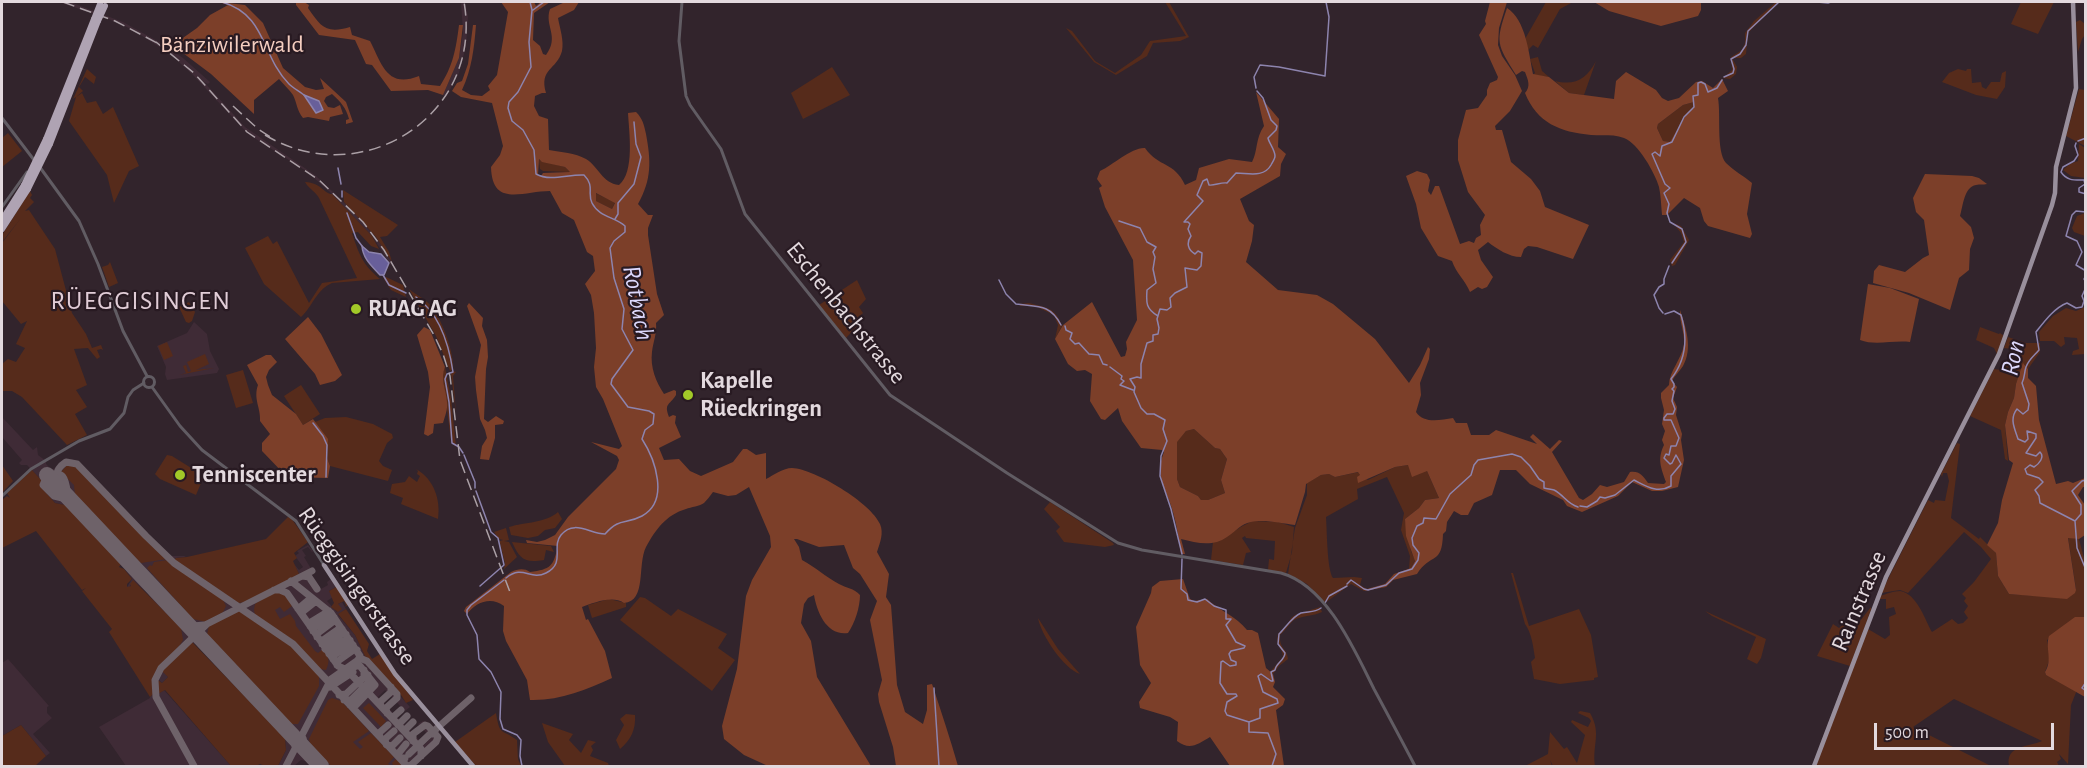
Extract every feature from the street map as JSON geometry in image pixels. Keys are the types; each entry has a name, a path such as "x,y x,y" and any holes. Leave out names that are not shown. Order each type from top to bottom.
{"highway":[{"path":"2,229 26,187 48,141 103,3"},
{"path":"2,220 26,187"}],"main road":[{"name":"Rainstrasse","path":"1814,766 1879,594 1998,357 2054,195 2056,167 2076,88 2073,2"},
{"name":"Rüeggisingerstrasse","path":"324,565 395,674 473,766"}],"street":[{"name":"Eschenbachstrasse","path":"682,2 679,41 686,96 721,149 744,212 880,385 901,404 1101,534 1122,545 1281,573 1306,586 1342,628 1415,766"},
{"path":"2,118 79,220 123,331 147,376 153,380 152,387 144,383"},
{"path":"2,207 21,179 37,164"},
{"path":"2,496 32,469 79,441 110,429 124,413 128,397 133,390 144,383 147,376"},
{"name":"Rüeggisingerstrasse","path":"152,387 180,426 208,457 296,521 324,565"}],"shaded area":[{"path":"59,2 70,2 123,22 183,58 210,82 208,84 204,82 245,127 315,175 353,211 381,244 392,262 391,265 372,236 330,192 306,171 248,134 193,75 169,53 131,29"},
{"path":"461,2 465,2 468,17 466,46 459,73 446,97 443,95 459,58 463,32"},
{"path":"1165,2 1169,2 1189,37 1180,41 1153,43 1147,56 1116,75 1094,62 1066,28 1072,31 1095,61 1115,73 1141,55 1150,41 1186,36"},
{"path":"1546,2 1573,2 1560,9 1538,48 1533,45 1528,50 1525,39"},
{"path":"1776,2 1781,2 1776,4 1748,33 1746,54 1741,58 1732,58 1737,67 1736,74 1730,79 1723,78 1732,70 1731,57 1742,50 1745,33 1754,21"},
{"path":"2021,2 2054,2 2038,34 2011,24"},
{"path":"2080,20 2085,24 2085,35 2078,52 2076,22"},
{"path":"1538,57 1542,71 1549,77 1533,75 1535,73 1530,59"},
{"path":"1596,61 1584,95 1569,93 1555,81 1569,83 1580,80"},
{"path":"832,67 850,95 803,119 791,93"},
{"path":"87,69 96,77 94,84 85,77 79,87 83,91 73,99"},
{"path":"1958,69 1966,71 1971,69 1972,83 1981,82 1982,87 1986,89 1991,82 2000,82 2002,73 2006,71 2005,87 1997,99 1976,95 1942,82 1949,73"},
{"path":"2079,89 2085,90 2085,146 2066,136"},
{"path":"82,93 87,103 96,101 103,114 113,107 139,166 129,171 114,203 107,175 69,121 76,97"},
{"path":"304,95 319,101 323,110 316,113"},
{"path":"1694,102 1694,108 1670,142 1663,141 1657,128 1658,124 1683,105"},
{"path":"8,133 22,151 2,167 2,138"},
{"path":"2079,144 2085,148 2085,178 2071,176 2063,170 2078,161"},
{"path":"539,160 565,167 570,172 543,171 540,169"},
{"path":"305,182 315,184 332,194 372,236 379,249 371,246 358,232 352,233 362,258 380,279 332,283 318,294 301,317 264,284 245,248 268,236 273,244 277,241 309,303 322,283 357,278 319,198"},
{"path":"343,190 398,225 387,236 380,237 392,262 376,237 344,202"},
{"path":"30,191 32,195 30,198 34,202 25,211 29,210 55,249 72,313 92,348 101,345 103,350 97,350 100,357 97,359 88,348 74,349 87,385 76,390 87,407 75,414 87,435 67,445 22,397 12,391 2,391 2,364 8,359 16,362 25,348 16,344 27,321 21,324 2,301 2,243 21,218 2,242 2,235"},
{"path":"595,193 615,202 612,209 596,201"},
{"path":"2085,213 2085,236 2074,232 2072,228 2077,216"},
{"path":"1673,223 1681,226 1689,240 1675,265 1672,266 1670,260 1684,242 1681,233"},
{"path":"362,246 369,252 381,254 389,263 384,275 380,275 368,262"},
{"path":"110,262 118,283 109,287 102,267"},
{"path":"386,277 403,285 406,297 391,290 384,279"},
{"path":"857,280 866,299 859,307 864,319 846,338 819,305"},
{"path":"409,289 432,307 447,337 453,371 456,372 453,376 456,413 452,370 450,371 436,336"},
{"path":"189,302 195,312 189,323 186,322 179,307"},
{"path":"1029,303 1046,307 1056,315 1062,326 1055,339 1058,325 1054,315 1035,306 1020,306 1020,304"},
{"path":"2085,307 2085,354 2072,355 2073,351 2079,349 2077,338 2064,337 2065,344 2061,347 2054,341 2040,341 2039,332 2053,316 2066,308 2076,311"},
{"path":"194,322 207,334 210,351 219,369 217,373 167,380 166,367 157,346 187,333"},
{"path":"1980,327 2004,336 1997,354 1994,348 1976,340"},
{"path":"2008,337 2026,343 2040,343 2040,352 2028,369 2024,364 2016,384 2005,425 2008,461 2005,459 2001,430 1970,416 1994,369 2001,370 2004,366 2010,365 2012,349 2004,348"},
{"path":"167,342 173,356 164,360 158,346"},
{"path":"205,354 209,364 196,370 214,368 179,375 186,373 183,366 186,365 188,372 191,371 187,362"},
{"path":"445,367 456,447 451,440 443,379"},
{"path":"243,370 253,403 236,408 226,375"},
{"path":"301,385 320,414 303,425 284,396"},
{"path":"2,417 33,450 37,447 38,455 52,470 66,460 79,462 169,556 186,557 174,560 237,602 246,602 299,574 294,564 299,570 303,567 295,556 299,553 297,551 308,545 313,551 308,547 302,550 306,556 304,557 321,589 328,585 327,582 331,579 336,587 329,591 333,597 327,601 337,612 338,604 342,602 346,609 338,615 355,635 366,658 410,707 405,711 385,690 378,697 424,745 431,738 418,724 423,721 439,729 439,741 414,766 311,766 301,760 294,766 278,766 286,750 285,738 196,644 190,642 162,670 168,677 162,683 159,680 158,694 164,690 231,766 126,766 99,727 150,698 153,694 152,683 155,672 181,644 148,593 133,581 129,588 127,587 132,579 121,564 65,505 55,503 41,487 41,480 27,465 19,463 22,460 2,437"},
{"path":"346,417 373,424 392,434 393,438 387,443 379,461 383,466 392,470 388,481 330,466 327,458 328,449 315,422 325,418"},
{"path":"1194,429 1215,448 1220,449 1227,459 1221,480 1225,493 1208,500 1201,500 1198,496 1180,487 1177,479 1177,441 1186,431"},
{"path":"1957,443 1960,444 1951,518 1979,539 1980,537 1996,553 1998,576 2009,594 2037,596 2076,589 2068,537 2079,539 2085,562 2085,617 2079,618 2047,640 2050,658 2045,672 2046,675 2077,690 2071,705 2068,764 2059,754 2061,759 2057,762 2059,766 2009,766 2009,759 2014,750 2042,741 1954,699 1913,727 1991,766 1816,766 1868,629 1885,639 1890,635 1889,617 1896,614 1894,607 1886,609 1886,599 1879,599 1880,596 1898,591 1906,593 1916,602 1932,632 1952,619 1958,624 1968,618 1964,612 1968,606 1964,601 1966,598 1962,594 1991,559 1964,532 1908,593 1900,590 1881,593 1928,500 1934,503 1935,500 1945,501 1949,481 1947,473 1943,473 1942,477 1941,474"},
{"name":"Tenniscenter","path":"167,455 204,476 196,495 160,479 155,474"},
{"path":"68,464 77,466 167,559 141,563 134,557 75,495 74,485 61,472"},
{"path":"2,465 13,481 2,493"},
{"path":"1408,465 1427,471 1439,498 1425,500 1405,519 1415,560 1411,568 1409,569 1410,556 1401,530 1404,513 1387,477 1357,489 1358,499 1326,517 1328,559 1333,578 1362,578 1360,585 1367,589 1364,591 1351,584 1325,603 1307,584 1288,574 1295,528 1307,495 1307,483 1321,475 1329,474 1335,477 1359,472 1368,480 1395,467"},
{"path":"416,469 432,484 437,497 438,519 401,504 403,498 390,493 392,484 405,482 409,476 417,482 420,476"},
{"path":"32,470 41,480 41,487 55,503 65,505 121,564 119,567 124,569 132,579 127,587 131,586 133,580 181,628 183,640 158,669 153,684 153,694 150,697 109,632 112,629 82,591 86,588 82,590 36,531 2,548 2,500 7,496 10,498 7,493"},
{"path":"1050,502 1114,545 1105,547 1064,542 1056,531 1060,527 1044,509"},
{"path":"558,512 562,519 555,528 528,538 511,535 509,527 541,520"},
{"path":"288,517 308,542 294,553 297,558 293,561 299,574 246,602 238,603 174,560 266,539"},
{"path":"1253,521 1278,522 1294,527 1292,552 1286,573 1268,570 1269,559 1274,560 1275,541 1246,538 1245,536 1242,538 1251,552 1246,553 1243,565 1211,560 1213,542"},
{"path":"506,528 509,540 504,541 509,542 517,557 504,569 505,563 500,543 503,540 499,539 494,532"},
{"path":"512,542 551,546 554,552 546,550 544,560 532,561 524,559"},
{"path":"168,560 222,598 226,606 223,612 206,622 193,619 147,568 154,562"},
{"path":"1511,573 1513,573 1529,626 1579,609 1591,635 1598,677 1594,680 1560,684 1534,679 1531,662 1535,658 1532,640 1525,624"},
{"path":"336,587 348,605 345,607 344,601 338,604 342,609 338,612 331,607 334,603 329,591"},
{"path":"272,593 285,595 292,606 284,612 280,607 275,610 280,619 290,614 315,651 318,653 323,649 327,654 326,670 320,669 293,642 255,615 255,604"},
{"path":"640,597 671,616 678,609 727,634 718,648 735,660 712,691 620,620"},
{"path":"609,599 626,603 626,607 592,618 588,605"},
{"path":"1320,607 1322,612 1294,620 1280,635 1288,659 1273,674 1270,672 1283,657 1278,634 1295,615"},
{"path":"1871,607 1850,666 1817,656 1833,624 1839,628 1847,621 1860,621"},
{"path":"346,609 369,644 367,651 372,659 380,654 413,700 406,703 365,656 355,635 338,614"},
{"path":"236,611 242,611 288,643 319,675 319,686 298,724 291,724 207,635 209,625"},
{"path":"1705,611 1766,639 1757,664 1747,659 1756,637"},
{"path":"1038,618 1058,649 1080,674 1060,659 1044,633"},
{"path":"192,642 285,738 286,750 278,766 260,764 231,766 165,690 158,694 158,680 162,683 168,677 162,671 188,643"},
{"path":"8,659 49,706 47,713 52,718 33,734 50,753 46,756 21,725 2,736 2,663"},
{"path":"332,698 341,701 369,731 353,742 360,749 363,747 358,742 371,733 394,757 388,764 392,766 331,766 310,743 309,739 328,700"},
{"path":"369,703 386,721 381,727 363,708"},
{"path":"1580,711 1590,713 1594,720 1595,766 1553,766 1550,760 1552,766 1525,766 1548,754 1550,732 1564,749 1567,747 1577,763 1585,735 1571,722 1572,720 1588,727 1591,721 1578,713"},
{"path":"496,713 500,729 517,740 518,759 521,766 476,766 455,742"},
{"path":"626,714 635,715 635,725 630,738 620,749 616,740 624,725 620,719"},
{"path":"542,723 573,734 569,740 581,753 588,740 596,742 591,746 593,750 590,756 608,763 609,766 565,766 548,742"},
{"path":"21,725 46,756 35,766 2,766 2,736"},
{"path":"396,759 403,766 392,766"}],"green space":[{"name":"Bänziwilerwald","path":"219,2 245,5 263,23 283,68 305,87 316,90 324,89 320,78 346,102 353,122 346,124 346,120 349,119 346,112 332,94 324,101 328,107 334,108 340,105 343,114 330,117 329,121 303,118 293,95 279,79 254,100 254,114 211,74 179,50 180,40 210,15 228,5"},
{"path":"296,2 309,5 308,8 313,15 325,27 335,30 350,27 352,35 370,41 382,66 393,77 408,79 419,76 421,84 440,86 453,57 459,25 463,25 459,58 443,95 428,90 391,91 372,65 366,64 355,40 319,35"},
{"path":"501,2 534,2 536,6 541,2 550,2 534,13 533,40 546,55 552,42 550,9 565,2 579,2 574,10 558,18 562,51 545,79 546,93 535,96 534,106 539,116 548,119 549,150 586,159 608,181 619,185 624,179 629,162 628,113 636,112 643,122 648,144 649,170 646,186 638,204 648,215 653,215 648,235 657,294 664,315 656,323 652,363 656,379 664,394 676,391 667,409 669,417 676,416 675,423 681,437 659,448 664,460 679,459 690,471 701,476 733,462 743,449 756,455 766,453 766,479 785,469 792,468 814,474 841,488 875,516 882,531 877,552 889,574 886,597 891,605 897,685 905,712 923,724 927,710 927,685 932,684 958,766 896,766 878,694 882,680 870,620 877,601 860,574 853,568 844,545 819,547 797,539 794,539 799,547 802,560 860,595 857,615 848,633 834,631 824,622 814,595 804,604 801,623 811,641 817,677 871,766 768,766 744,755 724,739 722,726 737,669 746,596 752,580 771,547 770,536 749,487 736,495 728,496 713,492 704,503 679,512 662,523 643,554 639,589 631,601 624,603 609,600 582,607 586,620 588,619 605,651 612,678 562,697 530,700 527,680 503,631 504,606 489,601 475,606 467,614 464,611 466,607 511,572 521,569 530,572 537,571 550,566 558,546 527,543 526,540 537,542 555,535 568,517 616,469 619,460 617,456 591,442 619,449 622,446 596,387 594,313 591,295 585,284 595,271 593,256 587,252 574,220 562,213 550,191 511,194 503,193 497,188 491,167 500,155 503,146 492,103 461,97 452,91 457,83 462,81 468,64 473,25 476,25 472,58 462,90 471,95 482,96 490,90 488,86 497,75 508,12","holes":["539,159 542,162 565,167 570,172 538,175","596,193 615,203 612,209 596,201"]},
{"path":"1490,2 1507,2 1499,28 1498,45 1522,91 1510,111 1495,126 1496,130 1502,130 1511,162 1531,179 1540,191 1545,207 1589,225 1573,259 1528,246 1521,257 1512,256 1488,242 1478,250 1481,260 1493,277 1487,287 1482,289 1478,287 1470,292 1452,261 1438,256 1421,228 1416,204 1406,176 1417,171 1427,174 1430,180 1428,191 1431,195 1435,186 1439,186 1460,244 1469,241 1474,243 1481,235 1480,225 1485,215 1468,192 1458,160 1458,140 1466,110 1478,108 1487,95 1490,83 1498,77 1479,35 1486,24"},
{"path":"1594,2 1701,2 1701,10 1698,16 1661,26 1609,11"},
{"path":"1507,8 1523,29 1533,74 1549,77 1569,93 1614,99 1616,81 1626,72 1656,90 1662,98 1668,101 1679,98 1696,82 1702,81 1713,88 1722,79 1728,91 1718,98 1721,150 1726,163 1752,183 1747,214 1752,234 1750,238 1708,226 1700,208 1684,198 1667,215 1662,215 1657,181 1645,159 1629,141 1616,136 1569,131 1543,119 1525,93 1528,80 1525,72 1522,71 1516,75 1500,43","holes":["1694,102 1694,108 1688,112 1670,142 1663,141 1657,128 1658,124 1683,105"]},
{"path":"1256,92 1279,119 1278,147 1286,154 1281,164 1280,176 1240,199 1249,221 1254,225 1246,262 1278,290 1317,295 1333,304 1375,339 1409,383 1428,347 1430,349 1429,359 1420,383 1421,395 1416,412 1419,416 1428,420 1453,418 1456,423 1467,423 1471,435 1489,435 1496,430 1537,444 1530,437 1533,434 1550,449 1559,440 1562,441 1552,452 1579,498 1583,500 1600,485 1607,487 1624,482 1630,472 1640,474 1648,483 1664,484 1666,482 1660,459 1665,431 1662,424 1664,410 1661,393 1669,385 1683,349 1680,310 1686,331 1688,352 1683,366 1672,381 1677,387 1673,398 1682,434 1684,460 1678,487 1652,491 1632,482 1618,496 1582,512 1567,506 1563,500 1530,484 1516,470 1500,470 1492,495 1474,503 1468,515 1461,515 1454,511 1447,522 1440,551 1435,558 1422,567 1417,574 1393,580 1386,587 1364,591 1385,584 1394,574 1411,568 1415,561 1406,536 1405,519 1425,500 1439,498 1427,471 1412,477 1408,465 1395,467 1358,483 1357,477 1360,475 1358,472 1335,477 1329,474 1321,475 1306,484 1295,525 1256,521 1244,524 1216,542 1199,543 1181,539 1185,554 1181,554 1174,517 1162,483 1160,468 1164,452 1141,448 1122,421 1118,408 1105,420 1101,419 1090,401 1092,374 1085,370 1077,371 1068,364 1055,339 1063,325 1092,302 1121,357 1125,356 1126,342 1137,320 1133,260 1105,207 1099,188 1102,186 1097,179 1100,171 1128,153 1145,148 1156,159 1176,172 1185,185 1196,180 1199,168 1229,159 1252,162 1264,126","holes":["1194,429 1215,448 1220,449 1227,459 1221,480 1225,493 1208,500 1201,500 1198,496 1180,487 1177,479 1177,442 1186,431"]},
{"path":"1925,174 1972,176 1987,184 1972,186 1965,198 1960,216 1971,227 1974,238 1970,249 1969,270 1959,278 1950,310 1909,293 1873,283 1874,271 1879,265 1905,272 1929,255 1924,220 1916,212 1913,198"},
{"path":"1868,284 1890,288 1919,299 1910,342 1872,343 1860,340"},
{"path":"469,303 483,318 482,326 487,340 484,419 488,422 496,416 504,421 503,424 495,425 495,438 489,460 480,459 482,446 487,438 480,419 475,377 481,345 467,306"},
{"path":"308,317 321,334 342,375 335,381 320,385 315,374 285,339"},
{"path":"424,327 430,330 445,367 443,380 447,405 443,423 434,424 433,433 428,436 424,434 430,387 417,335"},
{"path":"266,355 271,355 277,362 266,377 272,395 296,414 303,425 313,419 328,439 327,458 330,466 328,478 287,477 262,451 262,443 270,434 260,421 256,395 258,385 247,365"},
{"path":"2023,363 2028,369 2028,378 2036,386 2039,420 2056,484 2068,481 2073,483 2085,478 2085,487 2078,495 2085,505 2085,535 2079,539 2068,538 2076,590 2067,599 2009,594 1998,576 1996,553 1987,545 1998,523 2013,463 2009,460 2005,425"},
{"path":"1183,579 1190,599 1194,601 1207,599 1247,630 1258,633 1266,668 1273,674 1275,682 1273,687 1285,699 1283,705 1276,710 1284,766 1230,766 1210,737 1194,745 1186,746 1177,741 1178,722 1170,717 1140,708 1139,702 1151,683 1140,665 1136,627 1152,587 1160,581"},
{"path":"2075,617 2085,617 2085,697 2046,675 2045,672 2048,663 2049,636"}],"waterway":[{"path":"222,2 237,8 248,16 256,26 280,73 304,95"},
{"name":"Rotbach","path":"506,578 517,572 535,575 546,573 555,565 558,540 566,530 582,528 605,534 615,525 636,519 651,509 658,490 655,468 642,439 645,430 653,424 654,414 628,407 611,384 612,379 633,350 622,329 624,309 614,278 610,248 614,241 625,232 625,226 595,208 591,199 590,186 584,175 554,178 536,174 534,150 523,130 512,121 508,108 509,102 518,92 531,67 529,42 532,10 530,2"},
{"path":"533,10 544,2"},
{"path":"1256,88 1254,77 1260,65 1325,76 1329,17 1326,2"},
{"path":"1724,77 1733,73 1731,59 1740,54 1746,45 1748,31 1779,2"},
{"path":"1817,2 1831,2"},
{"path":"1672,263 1686,242 1682,229 1670,222 1667,213 1669,204 1664,193 1670,188 1665,184 1652,154 1655,152 1660,156 1662,146 1672,142 1684,117 1694,107 1693,96 1698,95 1698,83 1705,84 1708,92 1717,88 1722,80"},
{"path":"1182,554 1160,476 1161,456 1167,441 1163,429 1165,420 1154,414 1147,414 1141,408 1134,392 1135,387 1130,379 1141,378 1141,364 1147,343 1153,341 1153,335 1158,334 1157,319 1160,309 1167,310 1171,307 1170,298 1187,287 1185,268 1197,270 1201,266 1202,253 1198,251 1195,254 1189,248 1190,224 1184,222 1203,201 1197,195 1203,181 1207,179 1209,185 1227,183 1236,173 1264,172 1274,160 1275,154 1268,138 1277,126 1271,120 1263,98 1257,91"},
{"path":"615,219 618,214 618,203 634,184 641,157 636,144 634,122"},
{"name":"Ron","path":"2078,141 2086,138"},
{"name":"Ron","path":"2076,143 2078,155 2074,161 2063,167 2061,172 2068,178 2084,180 2085,184 2079,188 2079,192 2086,194"},
{"path":"338,168 341,184"},
{"path":"342,191 342,197"},
{"name":"Ron","path":"2086,212 2076,211 2072,215 2066,236 2077,241 2082,252 2076,265 2086,271"},
{"path":"347,213 356,238 362,246"},
{"path":"1119,221 1140,228 1147,242 1156,247 1153,252 1156,283 1147,290 1147,299 1149,308 1158,316"},
{"path":"1663,313 1654,295 1664,284 1669,266"},
{"path":"383,275 389,285 406,293"},
{"name":"Ron","path":"2086,275 2084,279 2086,282"},
{"path":"999,280 1006,294 1016,304 1047,309 1061,325"},
{"name":"Ron","path":"2086,287 2082,296 2084,301 2082,307 2076,308 2067,303 2062,305 2036,332 2039,350 2027,364 2022,383 2029,404 2028,410 2023,414 2017,409 2013,420 2018,439 2025,442 2028,439 2027,431 2036,434 2036,438 2026,453 2036,456 2040,452 2042,458 2034,467 2030,465 2025,469 2027,474 2043,482 2035,490 2040,503 2075,521 2077,548 2086,570"},
{"path":"416,297 431,312 446,341 453,372 447,374 445,379 452,443 463,453"},
{"path":"1580,506 1587,507 1600,497 1615,495 1634,480 1652,488 1661,489 1671,486 1671,476 1681,464 1676,455 1670,464 1664,458 1666,454 1669,455 1671,446 1676,446 1679,438 1671,420 1664,420 1664,418 1667,414 1673,414 1675,409 1672,401 1674,384 1671,379 1683,356 1685,340 1681,315 1674,311 1665,314"},
{"path":"1065,326 1066,330 1072,333 1070,339 1075,344 1079,343 1089,354 1099,355 1103,364 1107,365"},
{"path":"1110,367 1122,376 1121,379 1124,381 1120,385 1133,390"},
{"path":"313,423 327,445 326,477"},
{"path":"1347,584 1351,580 1368,590 1386,585 1399,573 1412,569 1418,560 1419,553 1413,545 1412,538 1417,526 1423,523 1424,518 1436,519 1450,494 1471,475 1478,460 1512,454 1521,457 1544,482 1544,488 1554,490 1578,507"},
{"path":"464,455 475,482 475,488"},
{"path":"2075,521 2081,514 2081,505 2072,491 2086,480"},
{"path":"476,491 491,532 498,538 504,565 480,586"},
{"path":"1182,559 1181,589 1187,594 1188,600 1197,602 1205,599 1214,606 1226,610 1226,619 1231,619 1226,625 1236,642 1245,646 1229,654 1236,665 1230,666 1221,662 1220,683 1227,694 1237,696 1227,702 1225,711 1227,715 1249,722 1249,732 1268,733 1276,754 1272,766"},
{"name":"Rotbach","path":"504,580 471,605 467,610 467,615 477,635 479,659 491,672 501,692 500,719 503,729 517,735 521,740 522,766"},
{"path":"1325,603 1329,596 1347,586"},
{"path":"1249,722 1260,718 1260,709 1278,703 1277,699 1263,692 1258,676 1261,674 1273,681 1271,672 1284,658 1285,653 1278,644 1279,634 1298,615 1321,608"},
{"name":"Ron","path":"2086,682 2082,688 2086,691"},
{"path":"934,688 939,766"}],"taxiway":[{"path":"59,488 56,477 60,467 66,462 77,464 174,563 293,644 407,766"},
{"path":"68,497 64,478 61,475 46,478 43,485 54,496 71,500"},
{"path":"194,766 156,697 155,680 161,668 207,624 312,571"},
{"path":"303,576 309,577 317,589"},
{"path":"286,766 331,679 358,660 360,656 331,613 291,581"},
{"path":"274,590 287,593 338,666 347,670 421,749 421,756"},
{"path":"298,609 311,598"},
{"path":"301,613 316,601"},
{"path":"310,626 311,622 329,611"},
{"path":"313,631 314,627 331,616 334,617"},
{"path":"317,637 318,633 334,621 337,622"},
{"path":"186,623 193,626 204,625"},
{"path":"201,628 199,633 202,640"},
{"path":"322,644 323,640 340,628 342,629"},
{"path":"325,649 343,633 346,634"},
{"path":"329,654 347,639 350,640"},
{"path":"333,659 334,655 351,644 353,645"},
{"path":"337,665 338,661 355,649 357,650"},
{"path":"358,660 367,661 397,694 397,698 386,708 387,713"},
{"path":"350,669 360,666 375,685 356,705 350,705"},
{"path":"339,695 346,694 364,677 364,670"},
{"path":"330,687 353,672"},
{"path":"344,700 351,700 368,683 368,675"},
{"path":"381,706 380,702 391,692 391,687"},
{"path":"434,733 471,698"},
{"path":"392,718 401,710"},
{"path":"398,725 407,716"},
{"path":"404,731 413,722"},
{"path":"380,737 379,733 388,725"},
{"path":"410,766 436,742 438,737 425,725 413,734 413,741"},
{"path":"386,744 385,739 394,731"},
{"path":"409,754 430,734 435,734"},
{"path":"292,735 295,747"},
{"path":"303,738 306,750"},
{"path":"387,745 392,746 400,738"},
{"path":"405,758 400,758 398,754 406,744"}],"runway":[{"path":"47,475 321,766"}],"railway":[{"path":"63,2 115,21 161,45"},
{"path":"265,135 302,151 340,155 376,148 408,133 435,109 455,79 465,43 464,2"},
{"path":"156,42 194,73 247,132 319,180 363,222 384,250 443,354 450,376 460,460 510,592"},
{"path":"233,106 258,129 272,138"}],"place":[{"name":"RUAG AG","path":"356,309"},
{"name":"Kapelle Rüeckringen","path":"688,395"},
{"name":"Tenniscenter","path":"180,475"}],"district":[{"name":"RÜEGGISINGEN","path":"141,301"}]}
